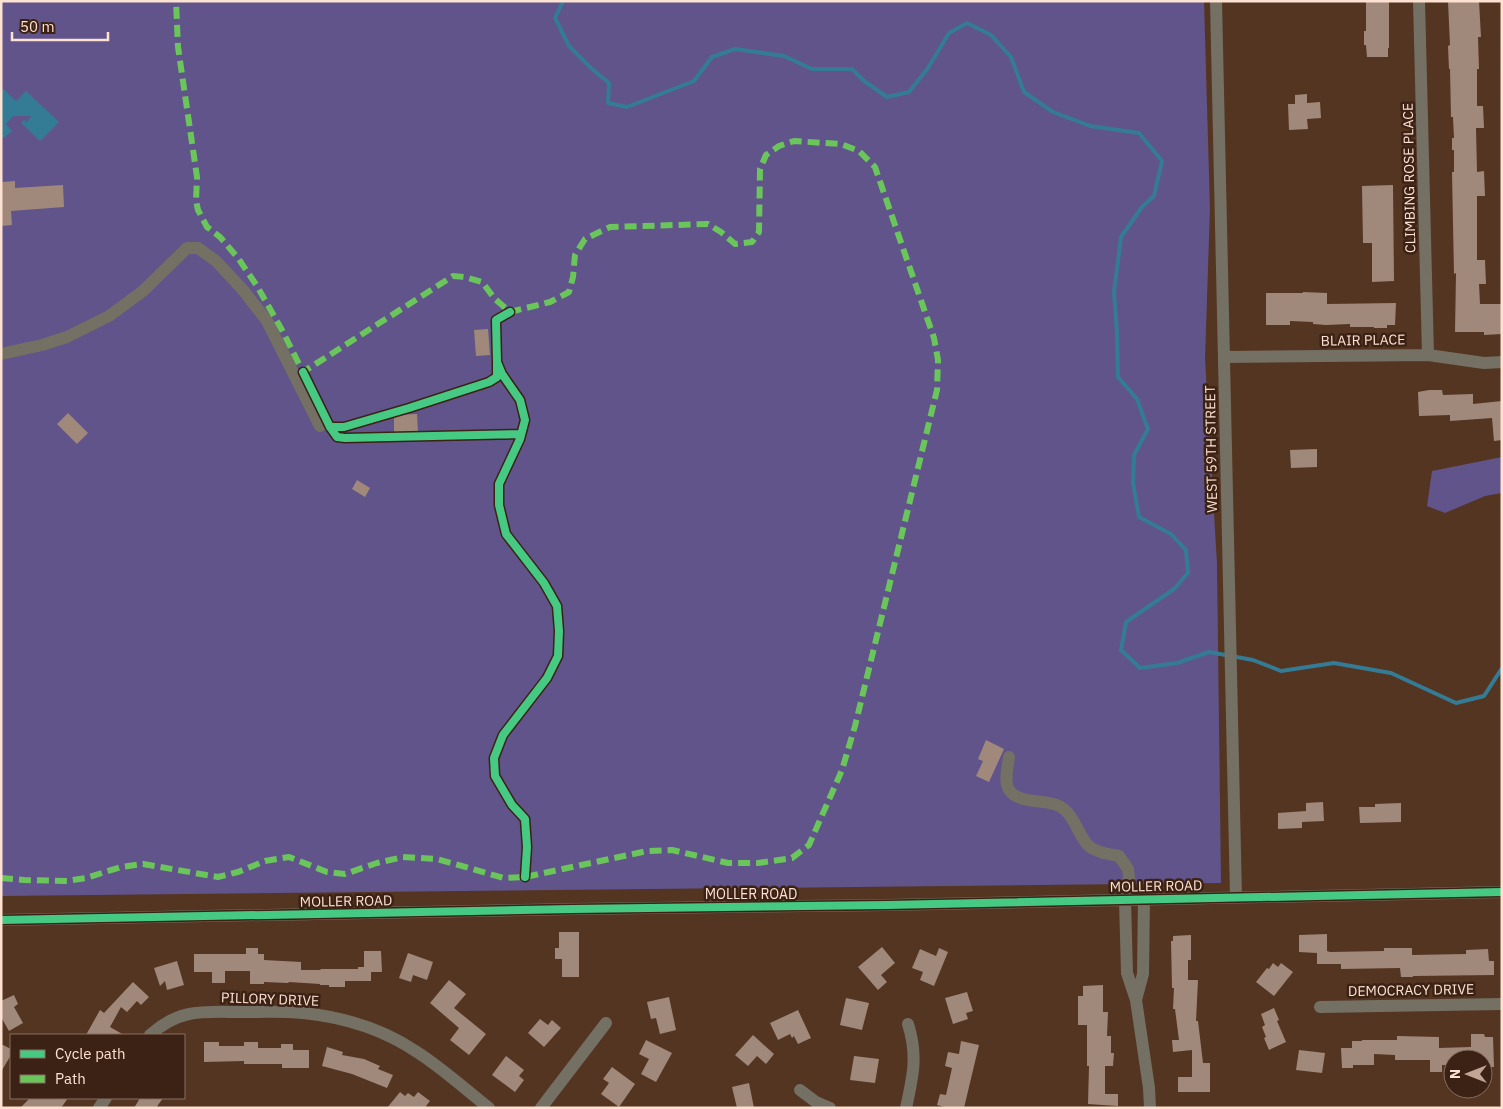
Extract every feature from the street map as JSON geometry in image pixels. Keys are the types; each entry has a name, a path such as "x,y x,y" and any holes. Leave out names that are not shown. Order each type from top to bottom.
{"street":[{"name":"WEST 59TH STREET","path":"1216,1 1236,897"},
{"name":"CLIMBING ROSE PLACE","path":"1419,1 1428,355"},
{"path":"1,354 42,345 67,337 109,316 144,291 187,248 198,248 227,271 267,321 320,426"},
{"name":"BLAIR PLACE","path":"1225,357 1428,355 1484,363 1502,362"},
{"path":"1009,757 1006,783 1010,791 1016,796 1057,805 1068,813 1088,846 1100,852 1119,856 1128,869 1129,878 1125,900 1126,973 1136,1000 1149,1088 1150,1108"},
{"name":"MOLLER ROAD","path":"1,920 602,908 897,905 1502,892"},
{"path":"1136,1000 1144,974 1144,899"},
{"name":"DEMOCRACY DRIVE","path":"1320,1007 1502,1004"},
{"name":"PILLORY DRIVE","path":"151,1034 174,1018 197,1012 289,1012 331,1017 366,1026 404,1044 429,1060 489,1108"},
{"path":"541,1108 606,1023"},
{"path":"906,1108 914,1068 913,1044 908,1024"},
{"path":"800,1090 816,1102 830,1108"}],"shaded area":[{"path":"1,1 1204,1 1210,209 1205,359 1217,564 1221,883 1,896"},
{"path":"1502,457 1502,493 1485,496 1445,513 1427,506 1432,471"}],"water":[{"path":"1,87 16,101 26,91 59,122 40,141 21,123 24,120 27,122 31,116 13,116 6,124 12,131 4,138 1,135"}],"building":[{"path":"1366,1 1389,1 1388,57 1367,57 1366,45 1364,45"},
{"path":"1448,1 1479,1 1481,37 1478,37 1477,106 1483,106 1484,128 1476,128 1477,172 1484,171 1485,196 1477,196 1477,260 1485,260 1486,284 1479,284 1480,304 1502,304 1502,334 1484,335 1484,332 1455,332 1456,273 1454,274 1452,172 1454,172 1454,150 1452,150 1452,138 1454,138 1453,117 1451,117"},
{"path":"1307,94 1307,103 1320,102 1321,118 1307,119 1308,129 1289,130 1288,104 1295,104 1295,95"},
{"path":"15,181 15,188 63,185 64,207 11,211 12,225 1,226 1,182"},
{"path":"1393,185 1394,281 1372,282 1372,243 1363,243 1362,186"},
{"path":"1266,293 1327,293 1327,304 1396,303 1395,325 1387,325 1387,328 1374,328 1350,327 1350,324 1326,325 1313,324 1313,322 1290,321 1290,325 1266,325"},
{"path":"488,329 490,355 476,356 474,330"},
{"path":"1442,390 1443,395 1473,394 1473,404 1502,401 1502,440 1494,441 1492,418 1450,421 1450,415 1419,416 1418,392"},
{"path":"68,413 88,433 77,444 57,424"},
{"path":"417,414 418,433 394,434 394,415"},
{"path":"1317,449 1317,467 1291,468 1290,450"},
{"path":"357,480 370,488 365,497 352,489"},
{"path":"986,740 1004,749 989,782 976,776 983,761 978,759"},
{"path":"1323,802 1324,821 1302,822 1302,828 1278,829 1278,813 1306,811 1306,803"},
{"path":"1401,803 1401,822 1360,823 1359,807 1375,807 1375,804"},
{"path":"559,932 579,932 579,977 562,977 562,959 555,959 555,948 559,948"},
{"path":"1327,934 1327,951 1330,952 1384,951 1384,948 1412,948 1412,955 1466,954 1466,950 1488,949 1489,961 1494,961 1494,975 1401,977 1400,968 1341,969 1341,964 1317,964 1317,953 1299,952 1299,935"},
{"path":"1191,935 1191,960 1188,960 1188,980 1198,980 1196,1021 1198,1021 1203,1063 1210,1063 1210,1092 1178,1092 1178,1077 1192,1077 1192,1050 1173,1052 1172,1040 1179,1040 1175,1009 1173,1009 1174,988 1172,988 1171,941 1173,941 1173,936"},
{"path":"882,947 895,963 881,975 887,982 878,990 858,967"},
{"path":"246,948 258,948 258,954 264,954 264,960 301,962 301,970 358,969 358,967 364,967 364,951 381,951 382,972 371,972 371,981 345,981 345,987 329,987 329,985 289,982 250,984 250,971 225,971 225,983 212,983 212,972 194,972 194,954 246,954"},
{"path":"939,948 948,952 934,986 920,980 923,972 912,968 920,949 936,956"},
{"path":"408,953 433,962 427,980 413,975 411,982 399,978"},
{"path":"177,961 184,985 167,990 165,981 160,986 154,968"},
{"path":"1273,963 1278,967 1281,963 1293,972 1274,996 1256,982"},
{"path":"449,980 466,994 454,1008 486,1034 469,1055 450,1040 459,1028 430,1003"},
{"path":"133,982 149,997 141,1005 137,1001 127,1012 121,1007 110,1027 122,1034 87,1034 100,1010 104,1013"},
{"path":"1103,985 1103,1012 1108,1012 1107,1036 1111,1036 1111,1053 1114,1053 1113,1066 1105,1066 1105,1094 1118,1094 1118,1106 1088,1104 1087,1025 1078,1025 1078,996 1083,996 1083,986"},
{"path":"967,992 973,1011 966,1013 968,1019 953,1024 945,998"},
{"path":"14,995 18,1004 14,1007 23,1023 9,1031 1,1017 1,1001"},
{"path":"669,997 676,1030 660,1034 656,1018 651,1019 647,1002"},
{"path":"846,998 869,1003 862,1030 840,1025"},
{"path":"1274,1008 1286,1042 1269,1050 1264,1038 1266,1037 1262,1027 1265,1025 1261,1014"},
{"path":"798,1010 811,1038 798,1044 794,1036 792,1038 790,1034 778,1040 770,1023"},
{"path":"540,1019 548,1025 552,1020 561,1028 544,1047 528,1033"},
{"path":"1471,1034 1484,1034 1485,1037 1493,1037 1494,1067 1493,1049 1443,1049 1442,1072 1430,1072 1430,1060 1395,1060 1395,1055 1374,1054 1374,1065 1353,1065 1353,1068 1342,1068 1341,1048 1352,1048 1352,1041 1397,1040 1397,1036 1439,1037 1439,1048 1471,1047"},
{"path":"753,1035 774,1054 766,1064 757,1056 748,1066 735,1055"},
{"path":"646,1040 672,1053 656,1082 641,1074 649,1059 639,1054"},
{"path":"961,1041 979,1045 964,1108 948,1108 937,1105 940,1094 946,1095 952,1068 945,1066 948,1052 959,1054"},
{"path":"204,1042 219,1042 219,1046 244,1046 244,1042 258,1042 258,1048 281,1048 281,1044 293,1044 293,1050 309,1050 309,1068 282,1068 282,1064 244,1064 244,1061 204,1062"},
{"path":"1,1044 10,1048 10,1057 1,1072"},
{"path":"327,1047 343,1052 342,1055 364,1059 380,1066 378,1069 393,1075 387,1088 352,1074 322,1066"},
{"path":"1299,1050 1325,1053 1322,1073 1296,1070"},
{"path":"506,1056 524,1070 519,1076 524,1080 515,1092 492,1075"},
{"path":"854,1056 879,1059 875,1083 850,1080"},
{"path":"612,1067 635,1084 619,1107 601,1094 609,1083 603,1079"},
{"path":"749,1083 754,1108 737,1108 732,1087"},
{"path":"400,1092 405,1096 408,1093 414,1097 418,1092 430,1101 426,1106 427,1108 387,1108"},
{"path":"29,1099 67,1099 61,1108 20,1108"},
{"path":"139,1099 162,1099 156,1108 134,1108"}],"waterway":[{"path":"563,1 555,18 569,46 609,83 608,103 627,107 694,81 712,57 735,49 784,56 812,69 852,69 864,81 887,97 909,92 928,68 949,33 967,23 991,35 1011,57 1024,92 1053,112 1090,126 1139,133 1162,161 1154,196 1142,207 1121,237 1114,292 1118,377 1137,399 1148,429 1134,455 1133,483 1139,517 1171,534 1186,550 1188,573 1174,589 1126,622 1121,650 1140,668 1177,663 1209,652 1253,660 1281,671 1334,663 1391,673 1456,703 1484,696 1502,668"}],"marked path":[{"path":"1,878 67,881 86,878 121,867 143,864 218,877 238,872 265,861 289,857 327,872 345,874 377,863 403,857 437,859 504,878 525,877 647,851 672,850 728,863 758,863 792,858 809,845 842,770 855,726 937,390 938,360 934,338 875,167 859,151 841,144 794,141 779,146 766,155 760,169 759,232 752,242 735,244 708,224 610,227 585,239 575,255 573,277 569,292 550,302 510,312 495,299 482,282 453,276 303,372 257,286 238,258 220,237 207,227 198,210 196,201 197,177 178,47 176,1"}],"cycle path":[{"path":"510,312 496,320 497,362 502,374 520,400 525,420 520,439 499,484 499,505 506,534 544,583 557,606 559,631 558,656 547,678 503,735 494,758 495,776 512,805 525,819 527,847 525,877"},
{"path":"330,427 344,427 489,382 497,377 497,364"},
{"path":"303,372 330,427 337,437 521,434"},
{"path":"1,920 887,905 1502,892"}]}
